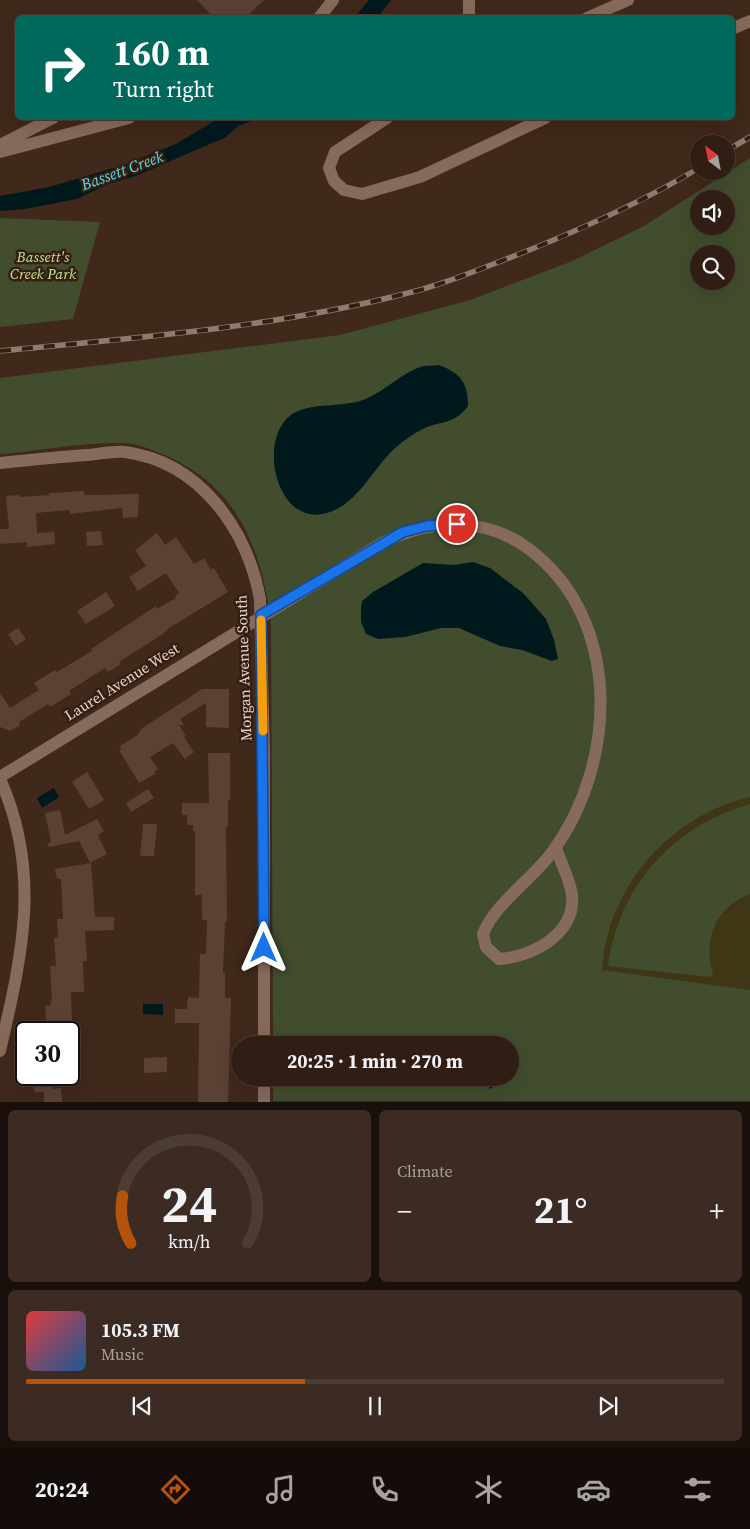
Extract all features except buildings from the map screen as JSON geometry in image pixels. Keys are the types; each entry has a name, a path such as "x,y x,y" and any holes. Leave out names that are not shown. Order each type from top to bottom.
{"street":[{"path":"321,15 333,0"},
{"path":"469,0 469,15"},
{"path":"594,15 628,0"},
{"path":"735,28 750,21"},
{"path":"0,146 49,120"},
{"path":"0,152 122,120"},
{"path":"385,120 335,152 329,168 334,181 344,190 362,194 420,176 541,120"},
{"name":"Morgan Avenue South","path":"0,463 124,452 149,457 173,468 207,491 231,522 257,580 261,615 264,1036"},
{"name":"Laurel Avenue West","path":"0,778 382,542 403,532 427,526 457,524 484,527 524,546 543,560 575,599 589,628 597,656 601,694 600,724 588,777 576,809 556,847 486,926 483,934 484,944 499,959 510,958 537,949 550,941 571,912 572,894 556,847"},
{"path":"0,778 11,803 20,836 25,925 21,955 0,1051"},
{"path":"264,1086 264,1102"}],"green space":[{"path":"750,158 750,1101 273,1101 273,1086 519,1086 519,1036 273,1036 271,625 262,573 254,549 244,527 231,506 215,488 195,471 153,450 128,443 107,443 0,454 0,378 340,335 470,300 570,262 644,226 690,196 690,235 735,235 735,190 700,190 716,180 735,180 735,168"},
{"name":"Bassett's Creek Park","path":"0,218 100,222 73,319 0,327"}],"sand":[{"path":"750,797 750,804 722,814 697,827 674,844 654,863 637,885 624,910 614,937 608,966 710,977 713,974 710,961 711,937 715,926 720,916 728,907 750,894 750,990 602,970 607,940 616,911 630,884 648,860 669,838 694,820 721,806"}],"water":[{"path":"369,0 391,0 380,15 357,15"},
{"name":"Bassett Creek","path":"216,120 254,120 238,126 226,137 136,176 108,184 77,199 25,209 0,211 0,196 49,187 124,165 176,144"},
{"path":"439,365 457,375 464,385 468,406 463,412 451,420 419,431 401,443 385,458 353,497 337,509 317,515 301,511 288,500 279,483 274,465 275,445 280,428 291,415 308,408 349,403 368,398 422,366"},
{"path":"473,562 490,568 523,593 546,619 554,640 558,659 552,661 522,650 500,646 459,628 441,628 405,637 378,639 366,634 361,622 362,601 373,592 423,563 454,565"},
{"path":"54,788 59,797 42,808 37,798"},
{"path":"143,1004 163,1004 163,1015 143,1014"}],"railway":[{"path":"735,146 750,137"},
{"path":"0,351 251,324 301,316 413,292 466,275 579,229 628,207 690,173"}],"slow traffic":[{"path":"261,620 263,731"}],"route":[{"path":"264,948 264,754 261,615 382,542 403,532 427,526 457,524"}]}
